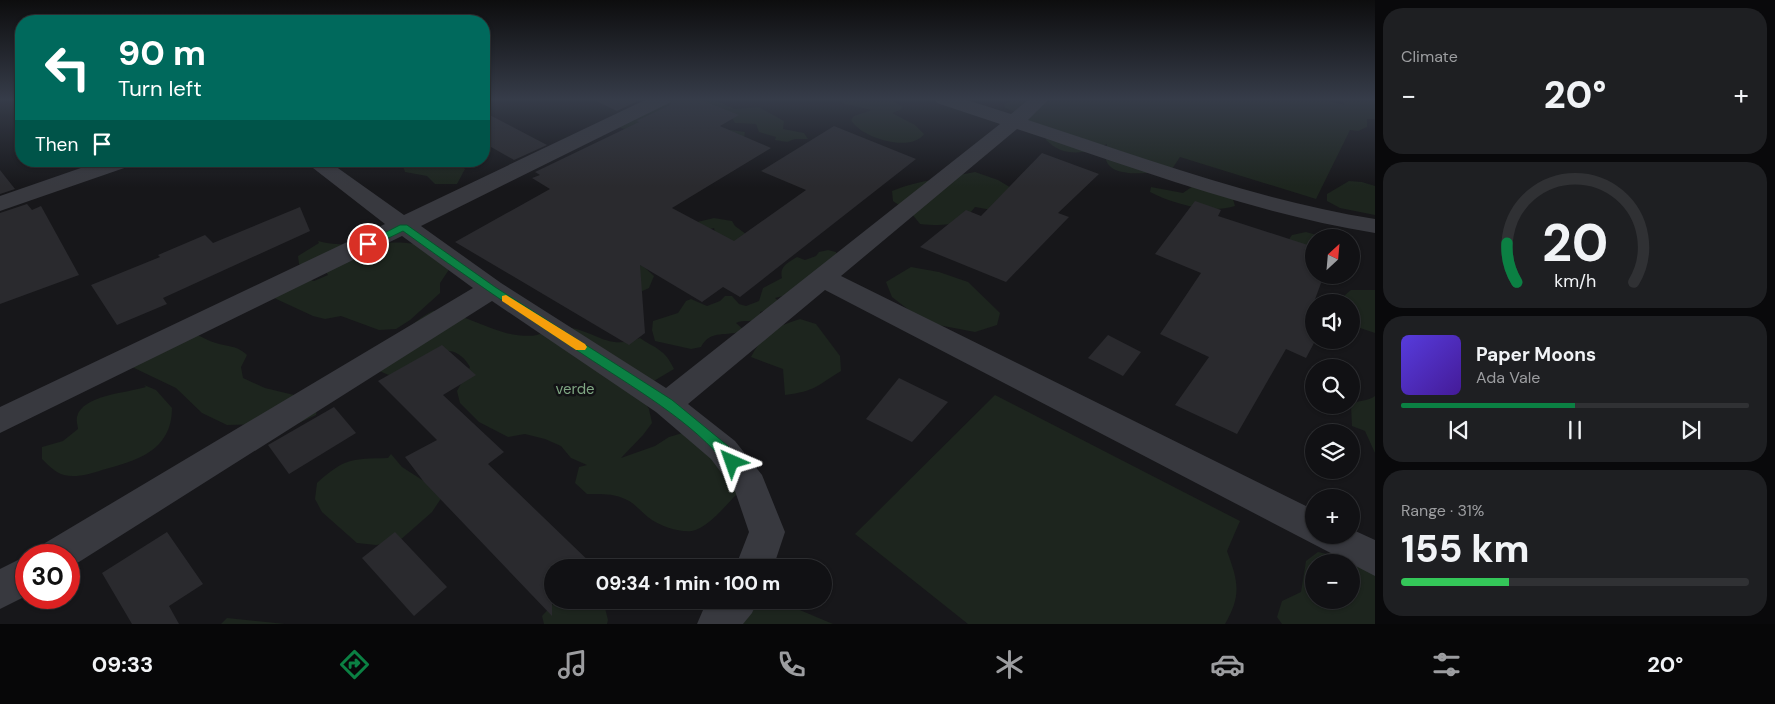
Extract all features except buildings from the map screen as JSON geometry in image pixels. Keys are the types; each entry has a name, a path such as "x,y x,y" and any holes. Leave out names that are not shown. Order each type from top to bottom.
{"street":[{"path":"0,421 403,227 603,128"},
{"path":"667,404 1007,128"},
{"path":"1033,128 1236,194 1326,218 1375,226"},
{"path":"0,204 105,167"},
{"path":"322,167 403,227 492,289 667,404 724,450 750,485 766,532 757,559"},
{"path":"823,278 1305,523"},
{"path":"76,544 492,289"},
{"path":"1346,544 1375,559"},
{"path":"0,591 15,581"},
{"path":"717,624 730,609"}],"green space":[{"path":"622,128 719,128 721,132 731,130 745,132 744,138 648,136"},
{"path":"758,128 783,128 804,133 808,139 795,139 787,142 775,140 776,137 759,132"},
{"path":"858,128 918,128 924,134 918,140 898,143 886,141"},
{"path":"1037,128 1364,128 1358,131 1350,130 1316,199 1180,157 1170,172 1126,173 1116,170 1109,165 1105,157 1107,144 1083,152 1068,152 1053,146 1046,140 1047,136"},
{"path":"403,167 463,167 465,169 457,184 435,184 427,176 405,172"},
{"path":"975,172 998,180 1013,189 1003,212 975,207 969,214 957,222 944,225 920,224 912,214 893,201 892,191 902,187"},
{"path":"1349,181 1375,186 1375,215 1340,208 1327,201 1327,194"},
{"path":"1193,186 1233,199 1235,206 1214,209 1203,208 1180,204 1150,192 1151,187 1183,193"},
{"path":"714,218 732,221 735,226 772,253 716,237 714,228 704,231 689,224"},
{"path":"1305,232 1305,251 1287,242 1292,235"},
{"path":"318,241 348,245 409,243 438,251 452,265 440,283 440,293 410,320 396,329 379,330 341,316 325,319 313,316 272,297 288,273 314,281 328,275 324,268 309,269 299,264 298,256 319,243"},
{"path":"828,250 836,252 837,255 783,296 775,298 783,305 760,312 761,318 736,323 744,330 715,335 705,341 701,347 691,349 655,341 652,330 653,321 678,313 686,301 691,299 707,306 720,301 725,296 732,296 739,304 746,306 759,301 763,288 782,278 783,268 788,263 797,257 805,260 816,256 819,252"},
{"path":"637,264 643,266 654,276 649,288 638,293"},
{"path":"911,267 939,272 968,282 1000,313 997,325 975,332 933,324 909,310 892,297 886,282"},
{"path":"1351,290 1375,290 1375,333 1360,328 1360,294 1346,294"},
{"name":"verde","path":"433,311 452,314 506,333 518,335 537,335 553,328 566,327 610,341 629,341 640,338 655,347 664,353 674,369 647,385 641,396 649,409 652,423 621,458 655,446 669,437 686,432 734,454 737,494 716,516 698,529 687,531 666,527 652,520 633,503 625,499 611,495 587,494 575,483 579,467 587,465 571,458 561,446 545,439 525,434 508,437 479,422 460,403 457,391 470,367 462,357 453,352 432,353 391,376 377,370 408,329 423,316"},
{"path":"800,319 816,324 840,356 841,371 810,390 785,395 783,369 751,357 755,349 771,332"},
{"path":"185,332 196,334 215,343 243,351 247,355 241,367 243,378 265,388 319,401 316,415 299,423 227,425 202,413 176,388 130,366"},
{"path":"144,385 156,390 172,408 166,435 150,452 127,463 78,476 61,474 42,459 42,447 63,441 78,429 77,417 87,404 106,396 146,387"},
{"path":"995,395 1240,521 1227,551 1236,580 1236,596 1225,624 968,624 855,534"},
{"path":"1375,396 1375,453 1365,431 1360,429 1360,424 1352,424 1351,414 1360,414 1360,401"},
{"path":"391,454 402,467 444,494 432,512 399,541 376,545 357,543 322,512 315,499 317,483 342,464 357,460 388,458"},
{"path":"1360,565 1375,572 1375,624 1282,624 1277,617 1282,601 1301,592 1305,567 1305,609 1360,609"},
{"path":"549,609 605,609 608,620 607,624 544,624 542,616"},
{"path":"743,609 797,609 833,624 719,624"},
{"path":"227,618 285,624 221,624"}],"slow traffic":[{"path":"506,299 581,347"}],"route":[{"path":"368,244 403,227 492,289 667,404 724,450 732,462"}]}
